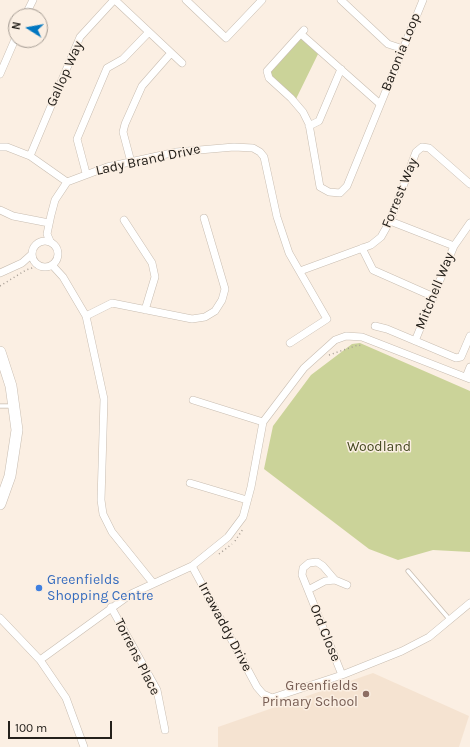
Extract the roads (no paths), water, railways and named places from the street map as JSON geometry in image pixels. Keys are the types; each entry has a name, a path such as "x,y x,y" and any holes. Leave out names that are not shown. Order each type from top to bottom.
{"main road":[{"path":"0,352 11,386 17,430 10,476 0,504"},
{"path":"0,369 9,446 0,485"}],"street":[{"path":"115,0 182,63"},
{"name":"Gallop Way","path":"30,156 80,37 115,0"},
{"path":"189,1 226,38 262,0"},
{"path":"341,0 388,44 403,49"},
{"name":"Baronia Loop","path":"380,104 303,32 267,71 269,78 291,98 303,112 309,126 320,187 329,192 340,193 347,186 422,0"},
{"path":"86,173 77,139 107,68 123,59 149,32"},
{"path":"0,74 11,48"},
{"path":"131,162 123,132 125,124 142,86 171,53"},
{"path":"309,126 320,120 341,69"},
{"path":"0,147 7,147 30,156 67,182 55,200 47,234 50,241 58,250 58,258 50,266 45,267 37,264 32,254"},
{"name":"Forrest Way","path":"300,271 377,242 390,221 416,152 422,147 429,148 470,184"},
{"name":"Lady Brand Drive","path":"67,182 86,173 176,152 200,148 253,148 260,152 264,157 277,217 289,253 328,320 290,343"},
{"path":"0,210 13,216 49,223"},
{"path":"86,316 112,303 192,319 205,317 216,311 222,300 225,289 204,218"},
{"path":"124,220 152,264 155,277 145,310"},
{"path":"390,221 454,246"},
{"name":"Mitchell Way","path":"415,341 454,246 470,223"},
{"path":"0,273 22,263 32,254 38,243 41,241 50,241"},
{"path":"362,248 373,270 434,297"},
{"path":"50,266 63,277 86,316 104,399 101,500 102,514 112,532 153,582"},
{"path":"375,326 458,358 463,353 470,336"},
{"path":"40,660 111,607 153,582 192,566 228,538 243,517 263,422 304,368 335,340 346,336 362,337 468,378 470,367"},
{"path":"193,400 263,422"},
{"path":"190,483 247,500"},
{"name":"Ord Close","path":"342,675 302,575 303,568 309,563 317,562 323,566 335,580 347,585"},
{"name":"Irrawaddy Drive","path":"192,566 257,687 263,694 272,698 282,696 342,675 409,648 429,638 470,603"},
{"name":"Ord Close","path":"308,590 325,581 335,580"},
{"name":"Torrens Place","path":"111,607 157,690 165,730"},
{"path":"0,618 40,660 66,698 84,747"}],"lane":[{"path":"408,571 450,620"}],"place":[{"name":"Greenfields Shopping Centre","path":"39,588"},
{"name":"Greenfields Primary School","path":"366,694"}],"park label":[{"name":"Woodland","path":"379,447"}]}
